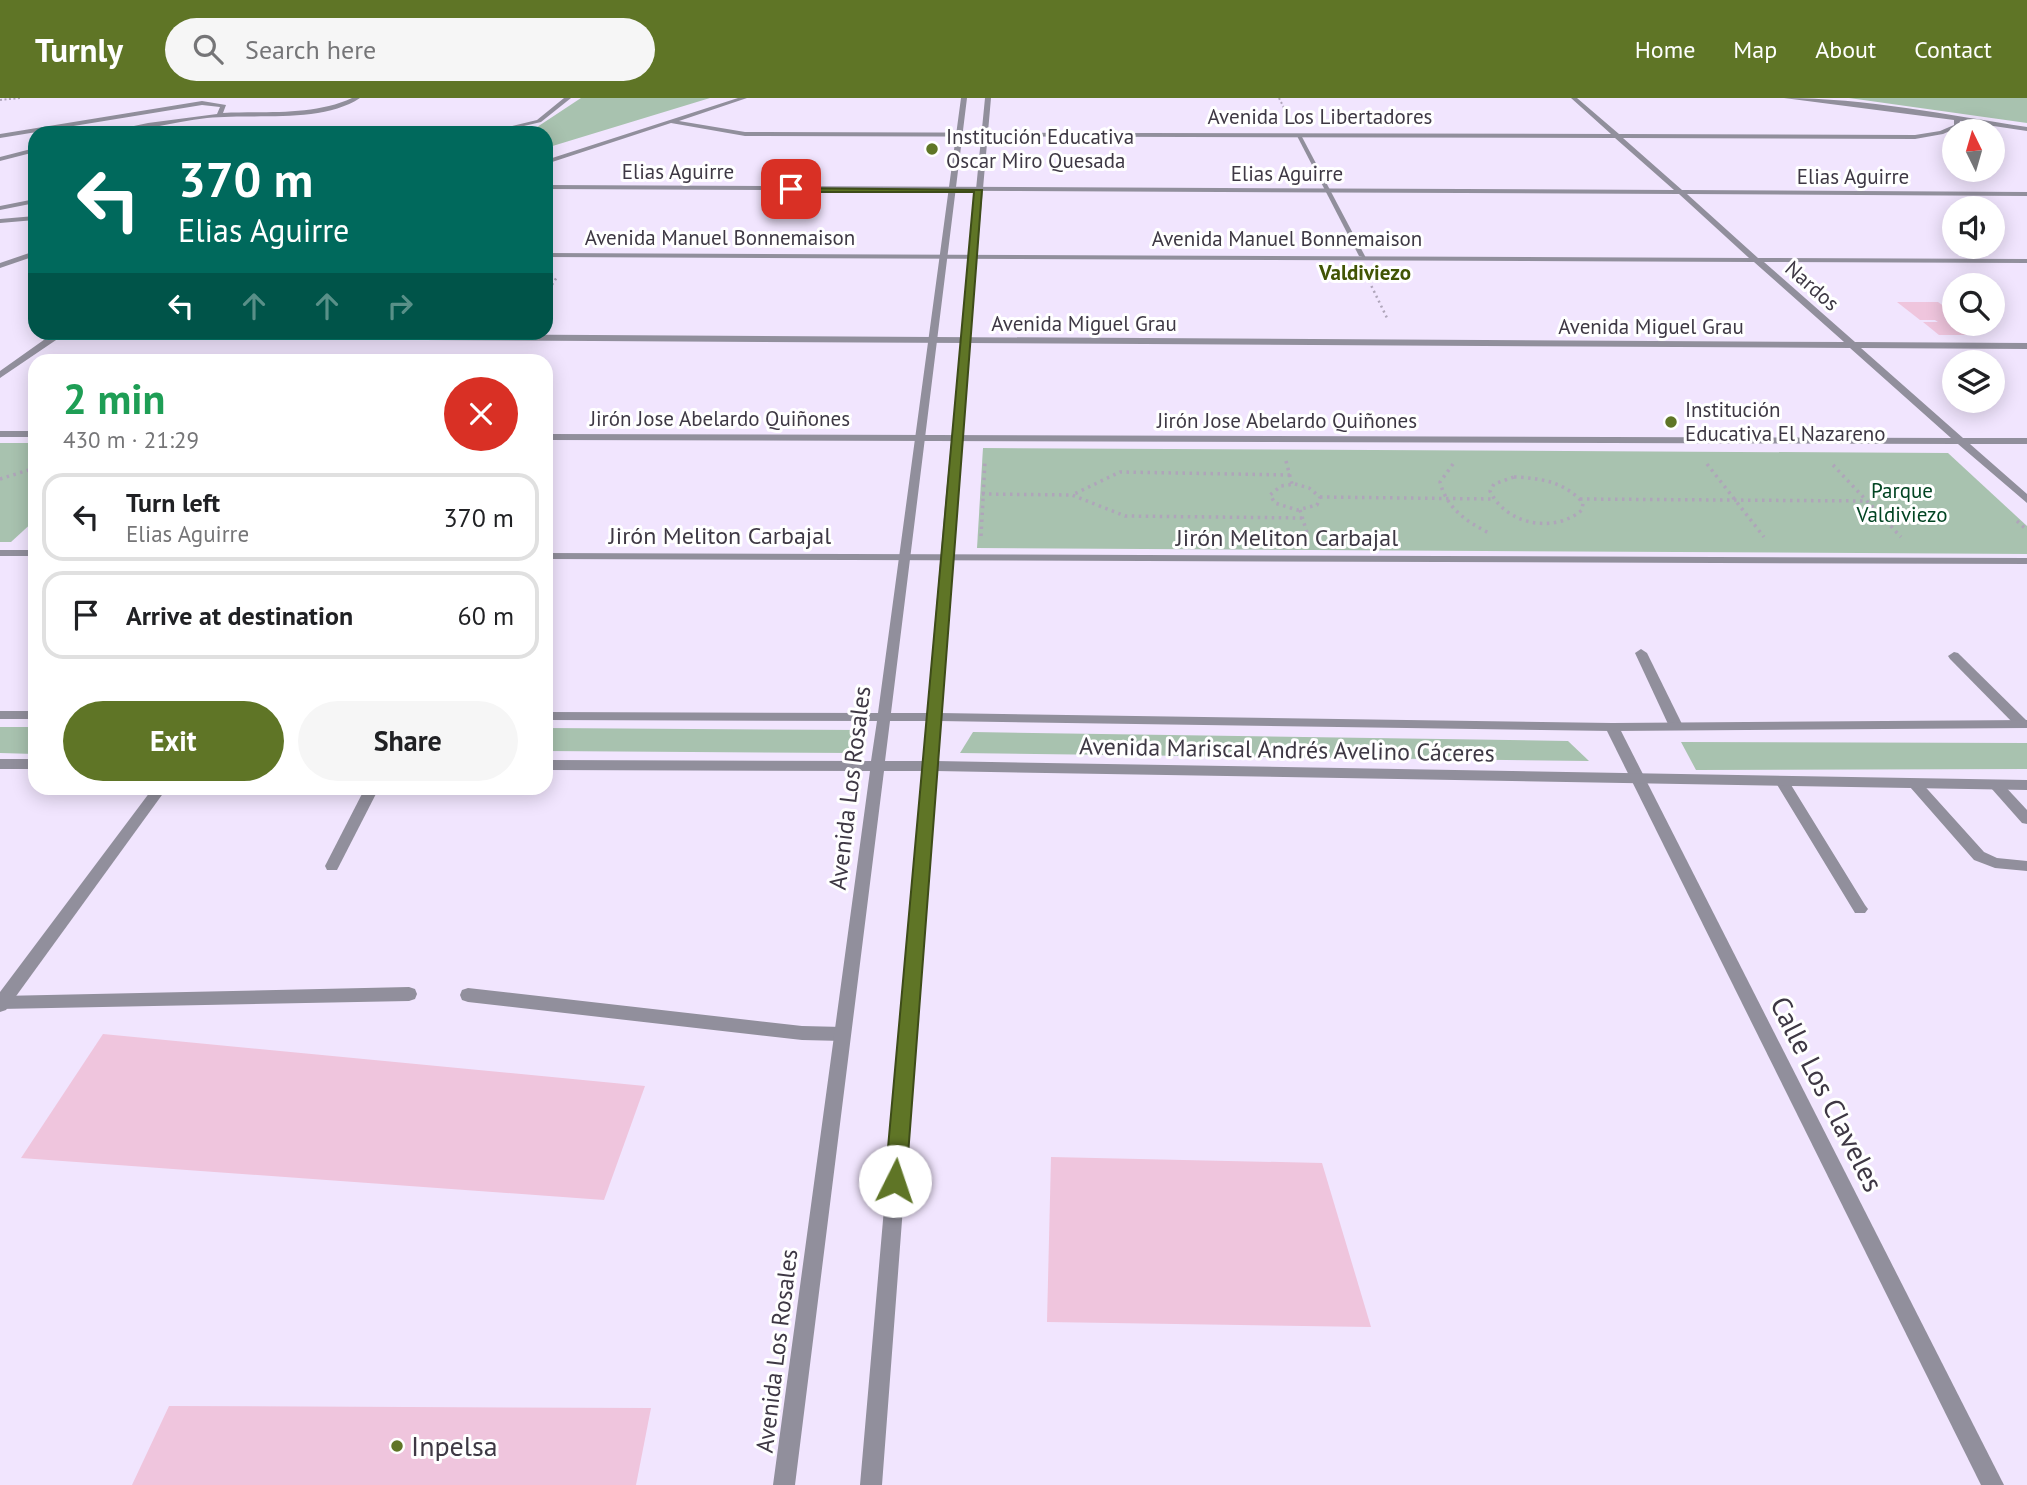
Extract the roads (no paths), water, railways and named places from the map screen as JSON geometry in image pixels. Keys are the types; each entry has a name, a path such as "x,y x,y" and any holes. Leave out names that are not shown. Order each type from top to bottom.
{"street":[{"path":"149,126 219,115 317,109 345,104 357,98"},
{"path":"517,126 539,121 568,98"},
{"path":"553,160 744,98"},
{"name":"Avenida Los Rosales","path":"784,1485 964,98"},
{"path":"871,1485 945,558 988,98"},
{"name":"Nardos","path":"1574,98 2027,500"},
{"path":"1787,98 2027,129"},
{"path":"61,126 202,103 224,106 219,115"},
{"name":"Avenida Los Libertadores","path":"673,122 745,134 1915,137 1941,134 1957,126 1957,118"},
{"path":"0,136 28,131"},
{"path":"1298,135 1359,256"},
{"path":"0,159 28,152"},
{"name":"Elias Aguirre","path":"553,187 2027,194"},
{"path":"0,208 28,202"},
{"path":"0,221 28,219"},
{"name":"Avenida Manuel Bonnemaison","path":"553,255 1359,256 2027,261"},
{"path":"0,266 28,256"},
{"name":"Avenida Miguel Grau","path":"553,338 2027,346"},
{"path":"30,354 50,340"},
{"path":"0,375 28,356"},
{"path":"0,433 28,434"},
{"name":"Jirón Jose Abelardo Quiñones","path":"553,437 2027,441"},
{"path":"0,553 28,553"},
{"name":"Jirón Meliton Carbajal","path":"553,556 2027,561"},
{"path":"1641,653 1675,724"},
{"path":"1954,656 2025,724"},
{"path":"0,715 28,715"},
{"name":"Avenida Mariscal Andrés Avelino Cáceres","path":"553,716 934,717 1612,727 1675,724 2025,724"},
{"name":"Calle Los Claveles","path":"1612,727 1993,1485"},
{"path":"0,764 28,764"},
{"name":"Avenida Mariscal Andrés Avelino Cáceres","path":"553,765 928,766 1783,783 2027,785"},
{"path":"1783,783 1860,909"},
{"path":"1916,784 1979,856 1994,863 2027,866"},
{"path":"1996,785 2027,819"},
{"path":"1,1004 155,795"},
{"path":"332,866 368,795"},
{"path":"1,1004 408,994"},
{"path":"468,995 803,1033 843,1034"}],"place":[{"name":"Institución Educativa Oscar Miro Quesada","path":"932,149"},
{"name":"Institución Educativa El Nazareno","path":"1671,422"},
{"name":"Inpelsa","path":"397,1446"}],"district":[{"name":"Valdiviezo","path":"1365,273"}],"park label":[{"name":"Parque Valdiviezo","path":"1902,503"}]}
